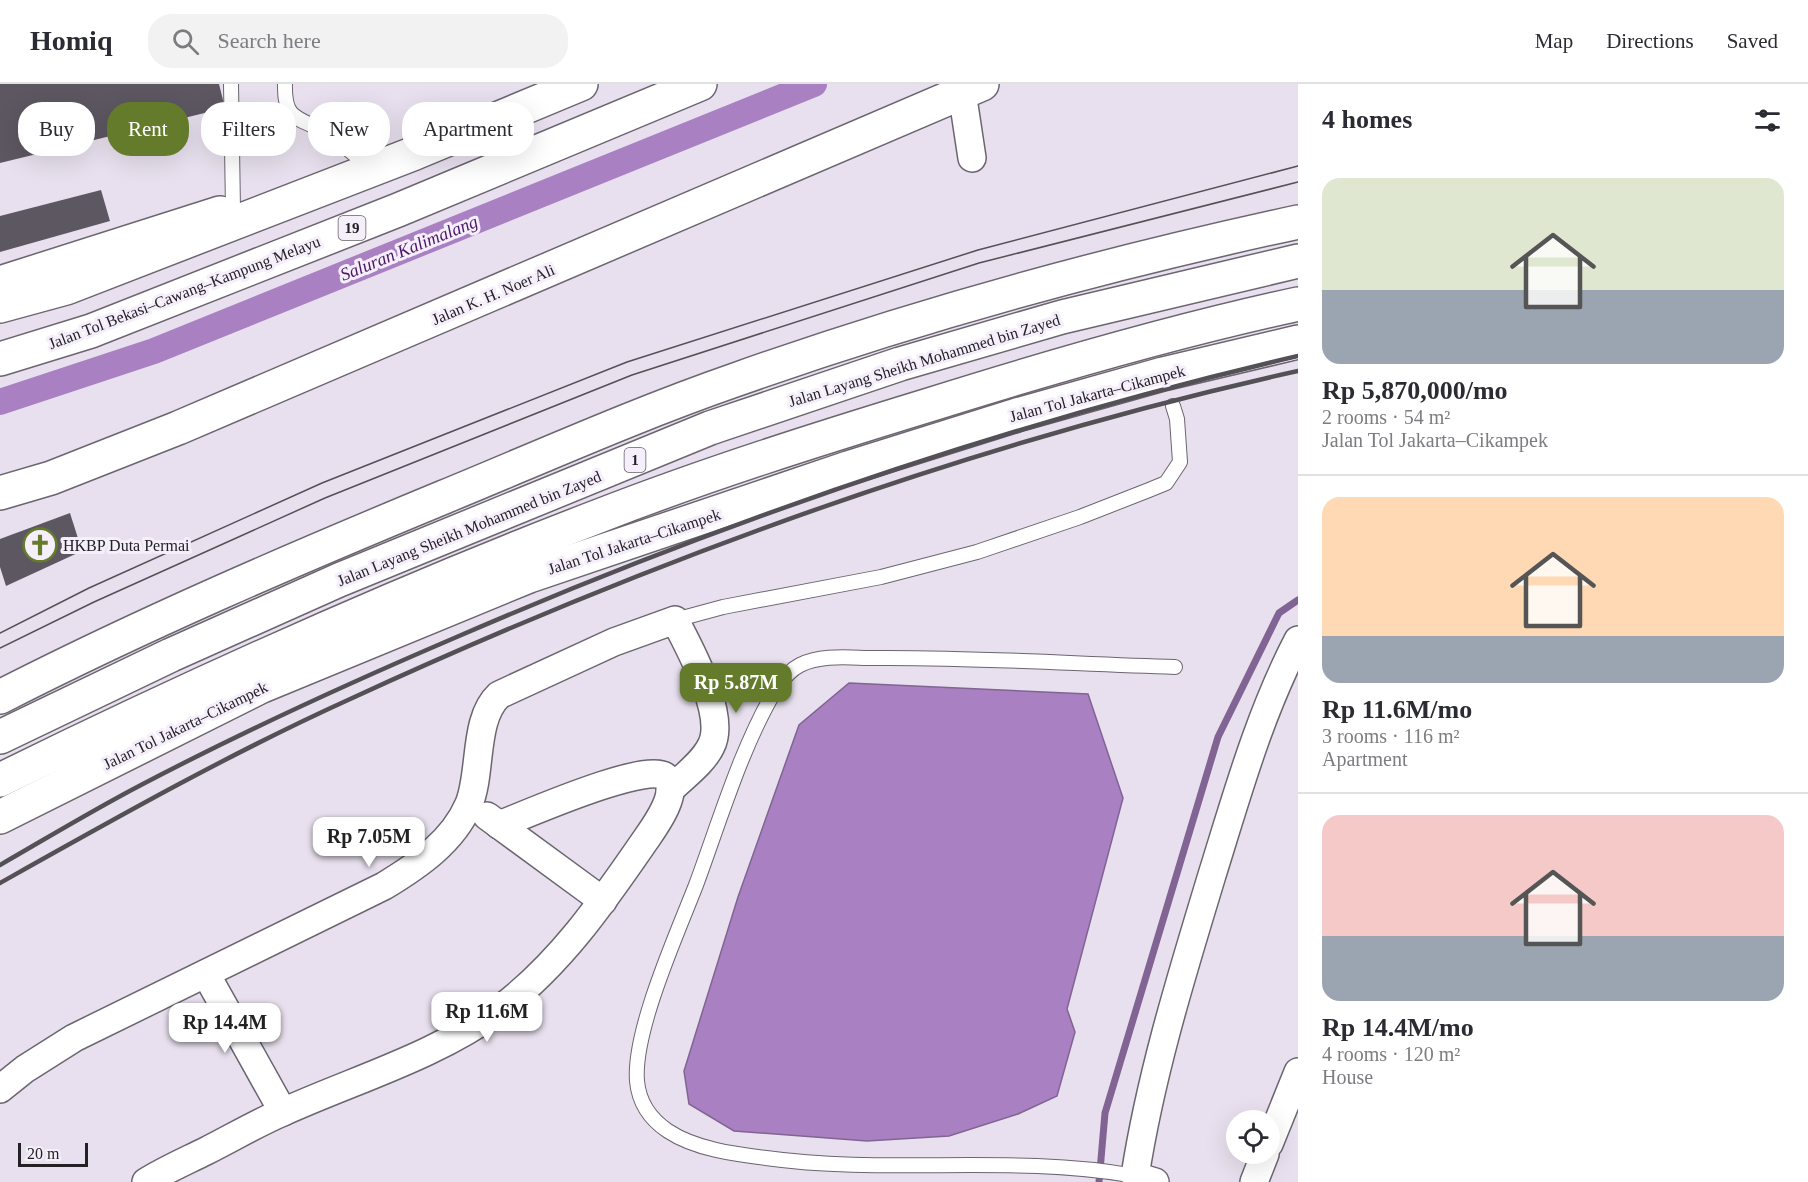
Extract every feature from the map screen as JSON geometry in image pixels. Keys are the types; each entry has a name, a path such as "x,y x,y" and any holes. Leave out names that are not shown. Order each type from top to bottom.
{"main road":[{"path":"0,283 233,209 542,84"},
{"path":"0,306 66,288 415,153 581,84"},
{"name":"Jalan Tol Bekasi–Cawang–Kampung Melayu","path":"0,359 113,323 398,210 700,84"},
{"name":"Jalan K. H. Noer Ali","path":"0,493 51,478 178,428 972,88"},
{"name":"1","path":"0,697 105,643 331,544 734,380 923,319 1051,282 1298,222"},
{"name":"Jalan Layang Sheikh Mohammed bin Zayed","path":"0,737 171,655 339,580 710,428 900,364 1062,317 1298,261"},
{"path":"0,780 168,698 390,599 600,515 802,444 999,383 1130,345 1298,304"},
{"name":"Jalan Tol Jakarta–Cikampek","path":"0,817 262,686 530,576 848,468 1017,415 1163,374 1298,342"}],"street":[{"path":"972,88 972,158"},
{"path":"0,1089 25,1069 74,1038 384,886 417,866 435,850 469,803 485,717 492,701 499,694 614,642 675,620 707,692 715,729 708,751 670,790 666,806 657,823 603,901 563,953 499,1009 453,1038 399,1065 282,1112 146,1182"},
{"path":"1136,1177 1142,1129 1165,1036 1195,931 1262,719 1298,640"},
{"path":"499,825 623,778 647,773 665,776 670,790"},
{"path":"469,803 603,901"},
{"path":"207,974 282,1112"},
{"path":"1280,1117 1298,1072"},
{"path":"1254,1182 1261,1164"}],"lane":[{"path":"231,84 233,209"},
{"path":"285,84 287,110 294,117 322,130 360,159"},
{"path":"675,620 723,607 881,577 976,552 1080,518 1166,483 1180,462 1177,419 1173,406"},
{"path":"1136,1177 1073,1168 828,1165 750,1156 683,1140 653,1120 642,1101 637,1078 644,1032 652,1002 740,769 768,703 778,686 795,668 825,658 901,658 1175,667"}],"shaded area":[{"path":"849,683 1088,694 1123,798 1067,1009 1075,1032 1057,1096 1018,1114 949,1136 867,1141 734,1131 689,1104 684,1071 738,897 799,725"}],"building":[{"path":"0,84 219,84 224,102 201,102 201,114 189,117 189,102 107,102 107,137 95,140 95,102 18,102 18,156 29,156 0,163"},
{"path":"101,190 110,221 0,252 0,216"},
{"name":"HKBP Duta Permai","path":"70,513 82,551 6,586 0,567 0,539"}],"waterway":[{"name":"Saluran Kalimalang","path":"0,402 154,351 814,84"},
{"path":"1099,1182 1105,1113 1218,737 1279,613 1298,600"}],"tram line":[{"path":"0,633 89,588 322,483 627,362 978,250 1298,166"},
{"path":"0,648 94,602 325,498 632,375 979,263 1298,182"}],"railway":[{"path":"0,865 141,785 295,709 452,639 660,554 869,478 975,444 1081,412 1298,356"},
{"path":"0,883 259,742 463,649 696,553 814,510 1054,433 1176,400 1298,371"}],"place":[{"name":"HKBP Duta Permai","path":"40,545"}]}
